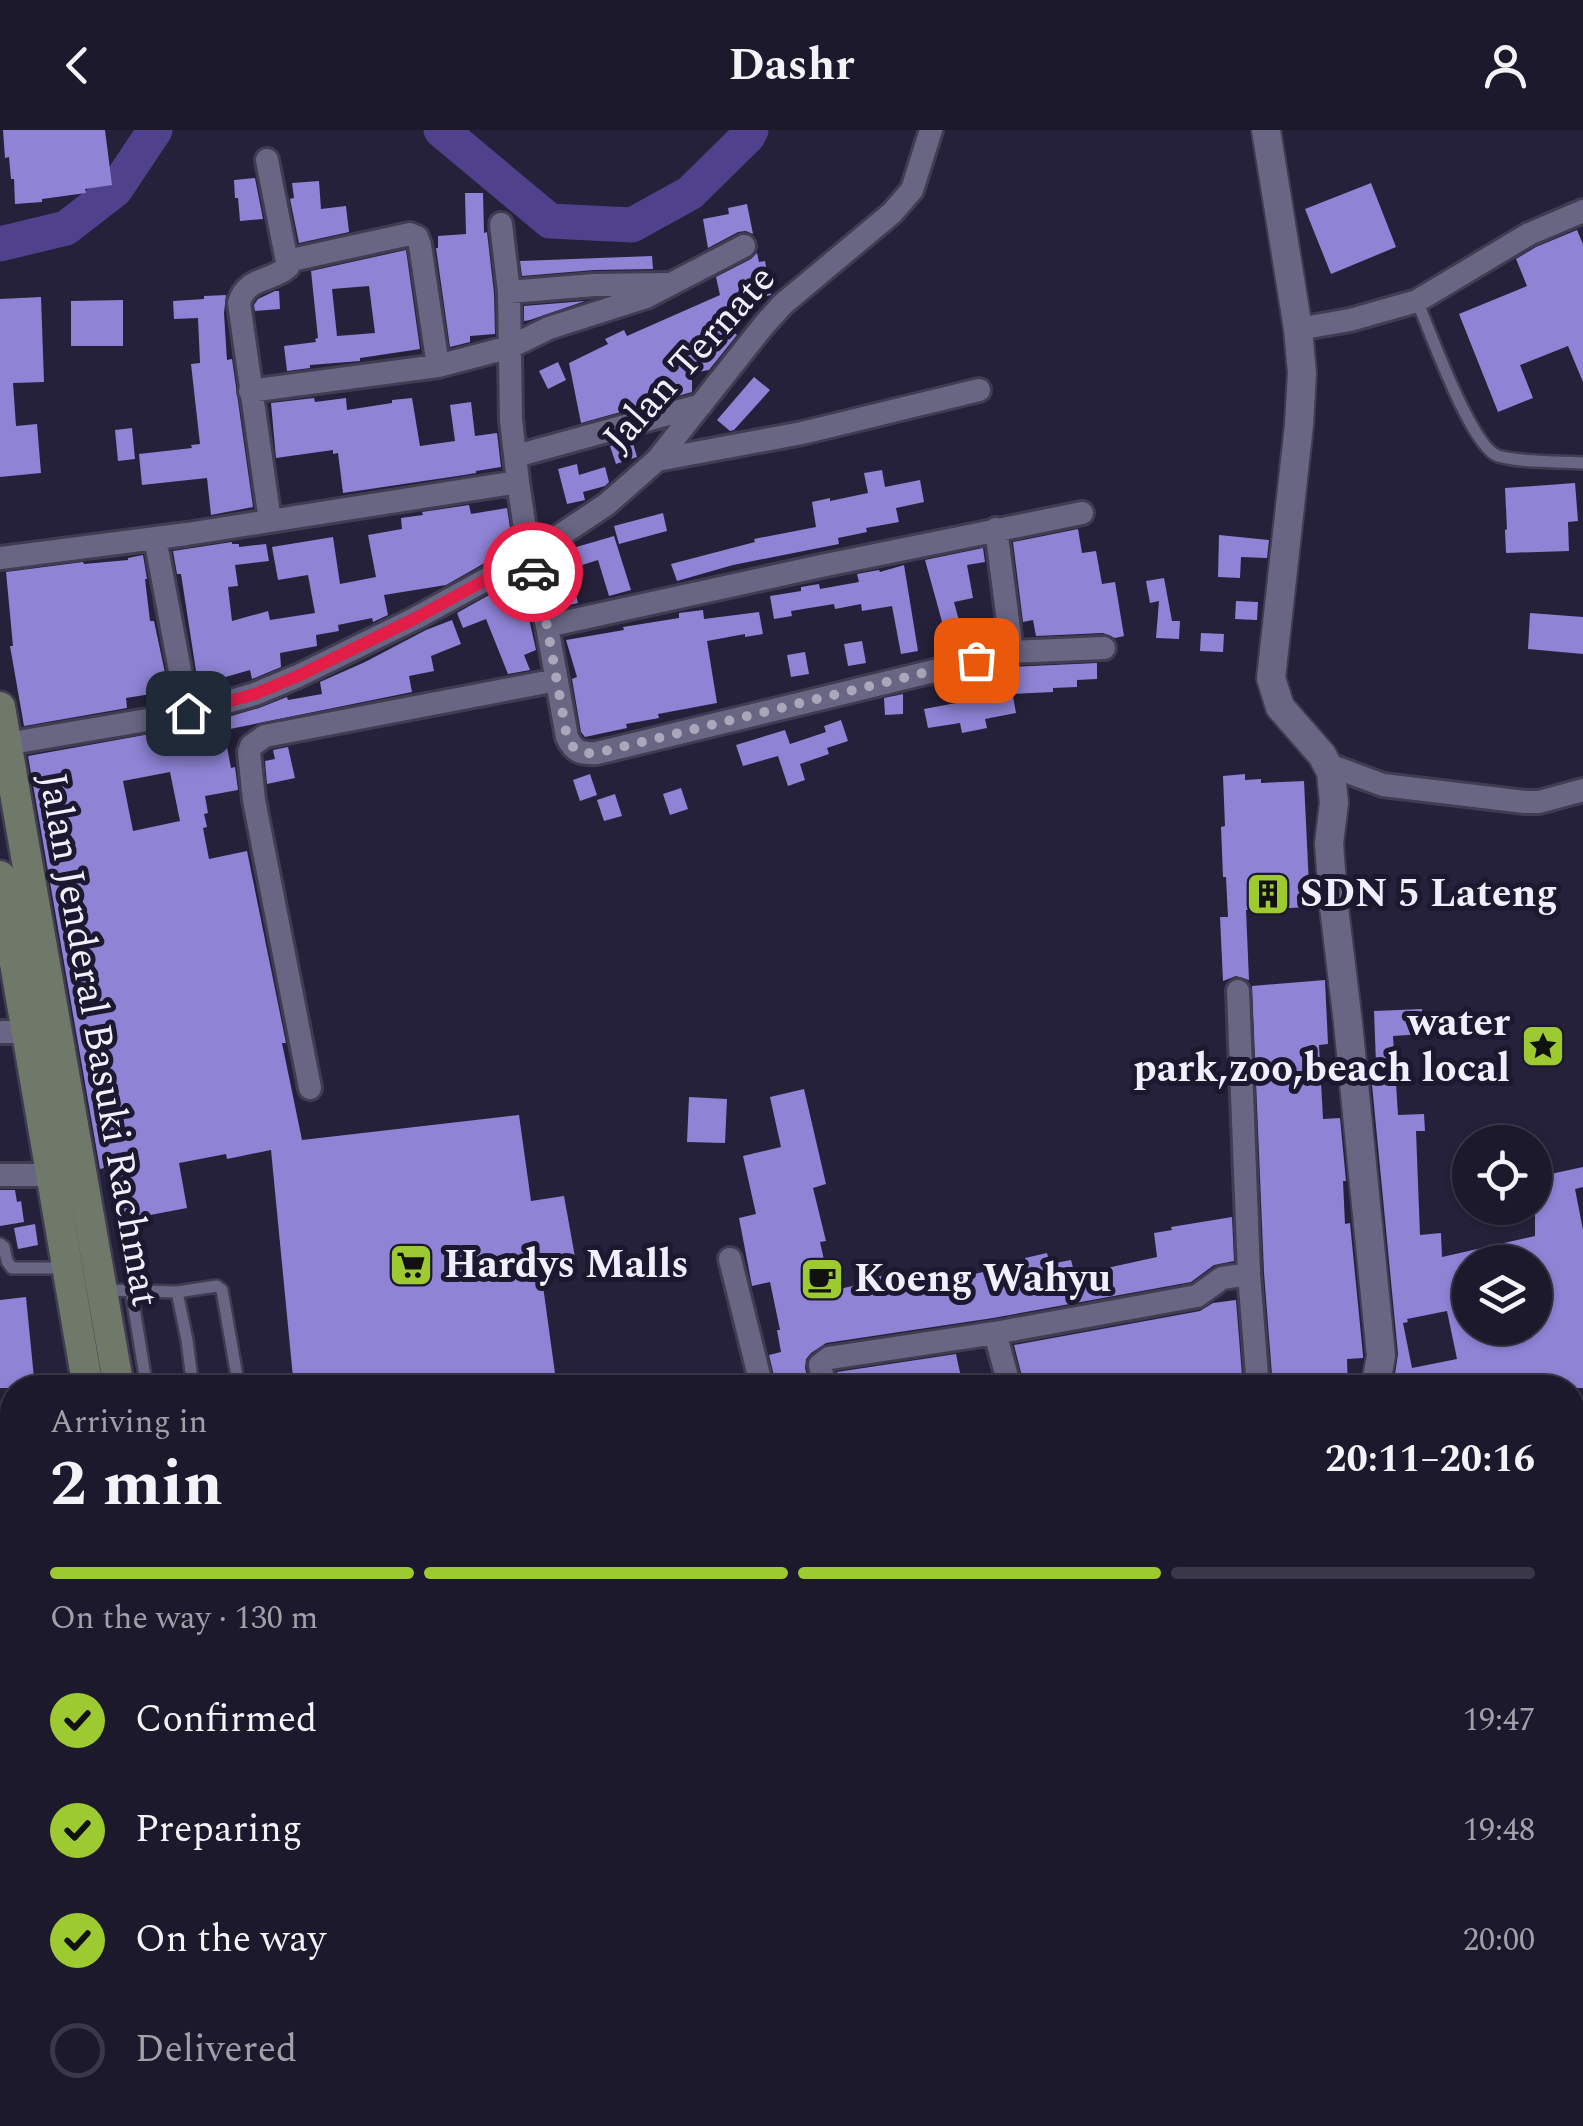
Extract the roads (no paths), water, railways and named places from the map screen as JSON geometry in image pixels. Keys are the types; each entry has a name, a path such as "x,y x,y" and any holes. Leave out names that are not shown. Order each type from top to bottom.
{"main road":[{"name":"Jalan Jenderal Basuki Rachmat","path":"0,706 116,1290 119,1375"},
{"name":"Jalan Jenderal Basuki Rachmat","path":"0,877 13,1032 52,1175 86,1375"}],"street":[{"name":"Jalan Ternate","path":"6,744 188,713 255,694 416,618 529,556 607,504 657,460 783,304 892,213 912,190 931,130"},
{"path":"1266,130 1302,373 1300,425 1271,678 1280,707 1330,768 1383,785 1525,802 1583,790"},
{"path":"267,160 288,267 250,284 238,303 270,520"},
{"path":"1298,329 1350,320 1417,301 1528,234 1583,211"},
{"path":"500,224 508,292 511,420 518,482 529,556 572,748 582,754 597,753 1012,652 1104,648"},
{"path":"287,260 410,234 416,237 438,366"},
{"path":"250,391 438,366 510,347 549,328 646,297 744,246"},
{"path":"508,292 667,284"},
{"path":"657,460 802,433 980,390"},
{"path":"516,456 701,404"},
{"path":"0,558 518,482"},
{"path":"547,626 1082,512"},
{"path":"996,530 1012,652"},
{"path":"154,538 188,713"},
{"path":"310,1088 254,800 249,752 252,746 264,736 557,680"},
{"path":"1330,768 1334,804 1329,844 1332,899 1381,1356 1377,1375"},
{"path":"1238,990 1257,1375"},
{"path":"0,1175 52,1175"},
{"path":"730,1259 759,1375"},
{"path":"823,1375 820,1365 829,1358 996,1333 1197,1296 1222,1278 1249,1274"},
{"path":"996,1333 1007,1375"}],"lane":[{"path":"1417,301 1462,407 1488,452 1512,458 1583,463"},
{"path":"0,1244 12,1268 69,1268"},
{"path":"142,1375 116,1290 177,1292 217,1286 222,1290 237,1375"},
{"path":"177,1292 191,1375"}],"waterway":[{"path":"0,244 66,228 115,190 155,130"},
{"path":"441,130 550,221 632,225 690,193 751,130"}],"place":[{"name":"SDN 5 Lateng","path":"1268,894"},
{"name":"water park,zoo,beach local","path":"1543,1046"},
{"name":"Hardys Malls","path":"411,1265"},
{"name":"Koeng Wahyu","path":"822,1279"}]}
